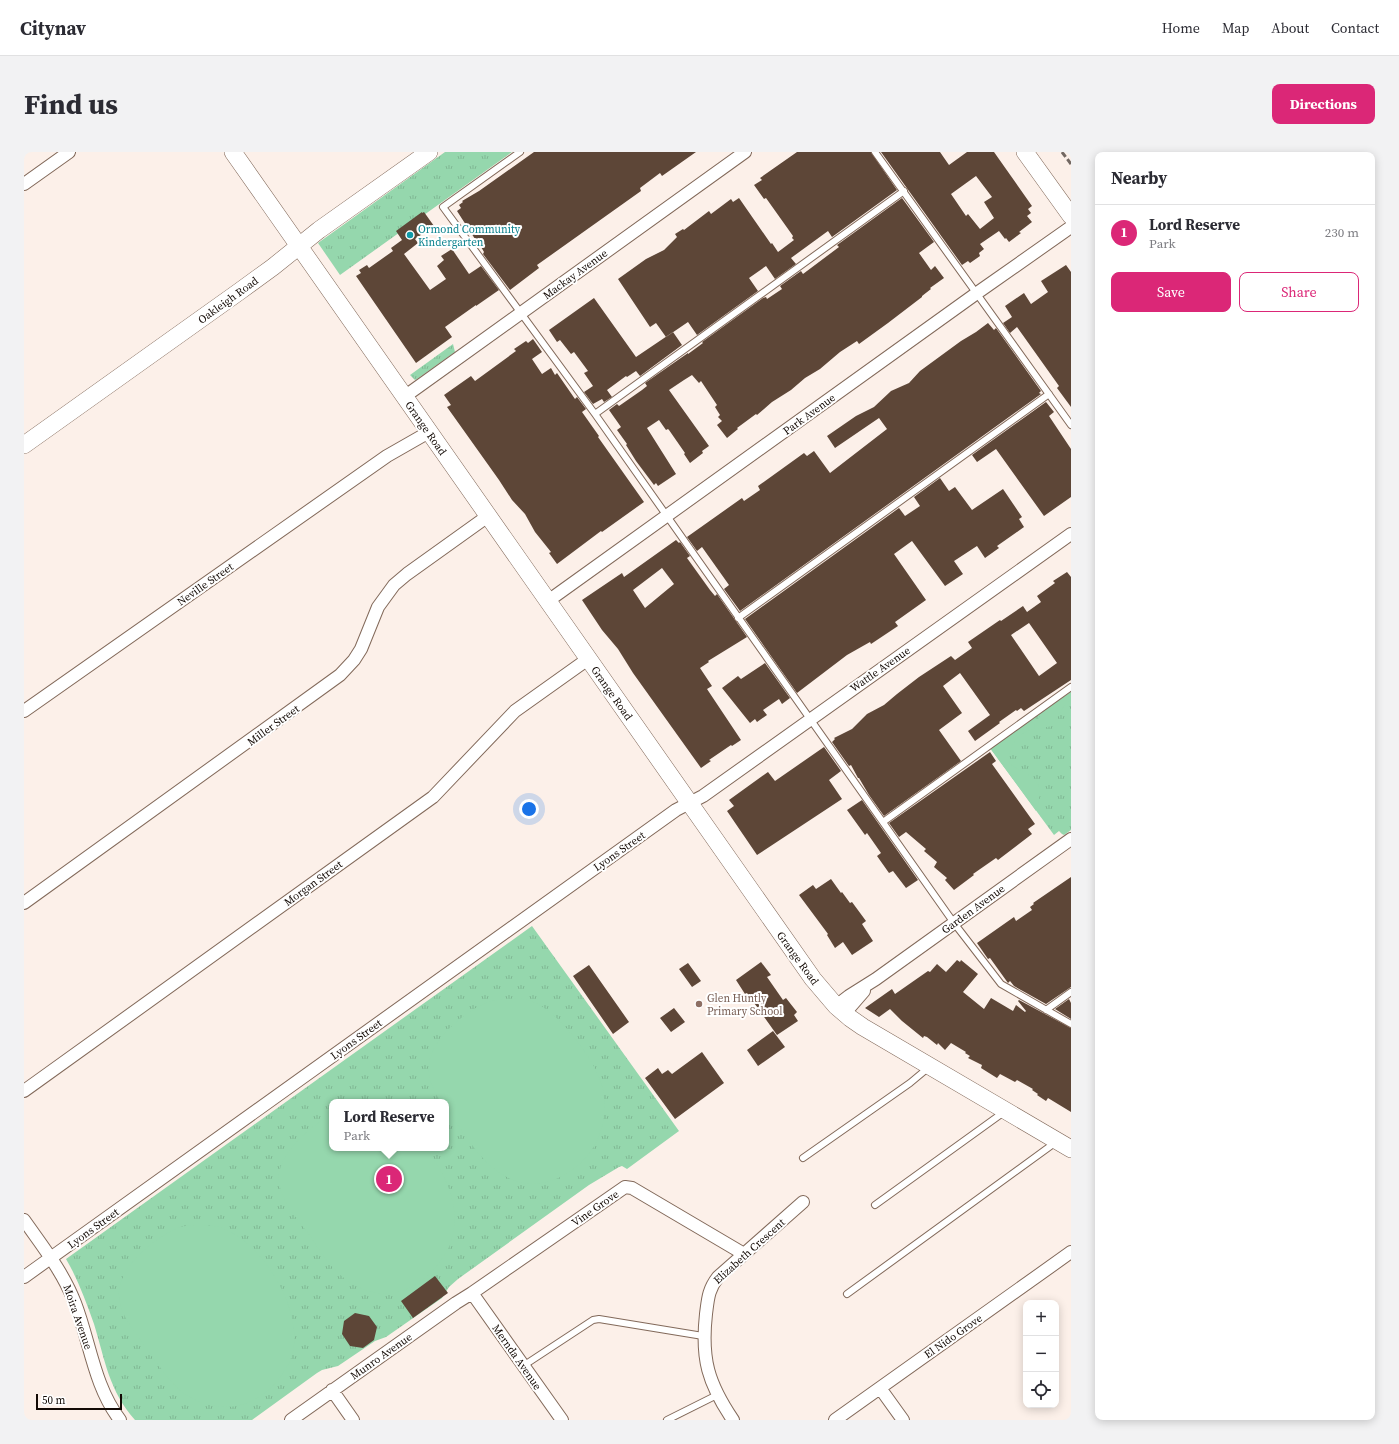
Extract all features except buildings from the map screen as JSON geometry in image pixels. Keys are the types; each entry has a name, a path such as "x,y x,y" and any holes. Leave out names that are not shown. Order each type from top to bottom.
{"main road":[{"name":"Grange Road","path":"233,152 813,979 840,1010 873,1033 1064,1145"},
{"name":"Oakleigh Road","path":"24,444 240,291 319,230 429,152"},
{"path":"1025,152 1071,216"}],"street":[{"path":"24,184 69,152"},
{"name":"Mackay Avenue","path":"404,397 745,152"},
{"name":"Park Avenue","path":"548,601 1071,227"},
{"name":"Neville Street","path":"24,711 426,428"},
{"name":"Miller Street","path":"24,903 340,675 354,660 361,649 378,607 394,585 488,516"},
{"name":"Wattle Avenue","path":"689,803 703,796 1071,534"},
{"name":"Morgan Street","path":"24,1091 427,802 515,711 588,659"},
{"name":"Lyons Street","path":"24,1277 676,810 689,803"},
{"name":"Garden Avenue","path":"840,1010 876,979 1071,839"},
{"name":"Vine Grove","path":"472,1293 625,1188 632,1188 744,1254"},
{"name":"Elizabeth Crescent","path":"733,1420 717,1395 708,1370 704,1336 708,1297 712,1284 803,1202"},
{"name":"Moira Avenue","path":"24,1220 51,1258 70,1291 83,1326 102,1387 108,1402 120,1420"},
{"name":"El Nido Grove","path":"835,1420 1071,1252"},
{"name":"Mernda Avenue","path":"472,1293 562,1420"},
{"name":"Munro Avenue","path":"291,1420 472,1293"},
{"path":"880,1388 903,1420"},
{"path":"332,1390 353,1420"}],"lane":[{"path":"520,152 443,207 595,414 666,517 811,719 954,923 1000,984 1071,1024"},
{"path":"875,152 1071,425"},
{"path":"595,414 904,191"},
{"path":"738,618 1049,394"},
{"path":"883,822 1071,687"},
{"path":"1046,1010 1071,992"},
{"path":"802,1158 910,1083 930,1067"},
{"path":"875,1205 1006,1111"},
{"path":"847,1294 1064,1145"},
{"path":"523,1366 593,1320 599,1319 704,1336"},
{"path":"667,1420 717,1395"}],"green space":[{"path":"445,152 512,152 340,275 318,243"},
{"path":"453,344 455,352 417,379 415,380 410,375"},
{"path":"1071,692 1071,830 1064,835 1059,831 1054,835 990,748"},
{"path":"1071,692 1071,700 1062,708 1052,726 1038,729 1038,720 1041,713"},
{"path":"1036,716 1034,729 1018,737 1014,742 1009,758 1010,764 1031,776 1038,785 1040,791 1036,811 990,748"},
{"path":"532,926 679,1131 627,1169 622,1166 619,1167 589,1185 458,1279 449,1287 442,1298 386,1337 375,1341 338,1366 322,1370 317,1373 252,1420 135,1420 119,1398 109,1375 88,1307 66,1259"},
{"path":"521,999 530,1001 538,1004 551,1013 563,1024 583,1049 601,1081 604,1097 603,1122 599,1136 593,1147 586,1157 567,1174 544,1183 531,1184 519,1182 505,1176 493,1168 468,1140 449,1112 449,1099 439,1099 430,1079 429,1064 431,1054 443,1035 470,1011 495,1000"},
{"path":"329,1116 329,1151 428,1151 439,1167 449,1188 452,1199 455,1222 453,1234 449,1247 439,1263 428,1275 416,1284 403,1290 389,1293 374,1292 359,1287 344,1278 324,1257 288,1206 281,1191 279,1182 281,1165 299,1139"},
{"path":"195,1225 219,1227 242,1239 257,1253 270,1269 281,1288 289,1308 294,1328 294,1348 288,1365 279,1379 268,1390 255,1399 242,1404 228,1407 213,1406 198,1401 178,1389 137,1336 121,1306 119,1290 122,1280 127,1270 142,1252 151,1244 171,1231 180,1227"}],"railway":[{"path":"1062,152 1071,164"}],"place":[{"name":"Ormond Community Kindergarten","path":"410,235"},
{"name":"Glen Huntly Primary School","path":"699,1004"},
{"name":"Lord Reserve","path":"389,1179"}]}
